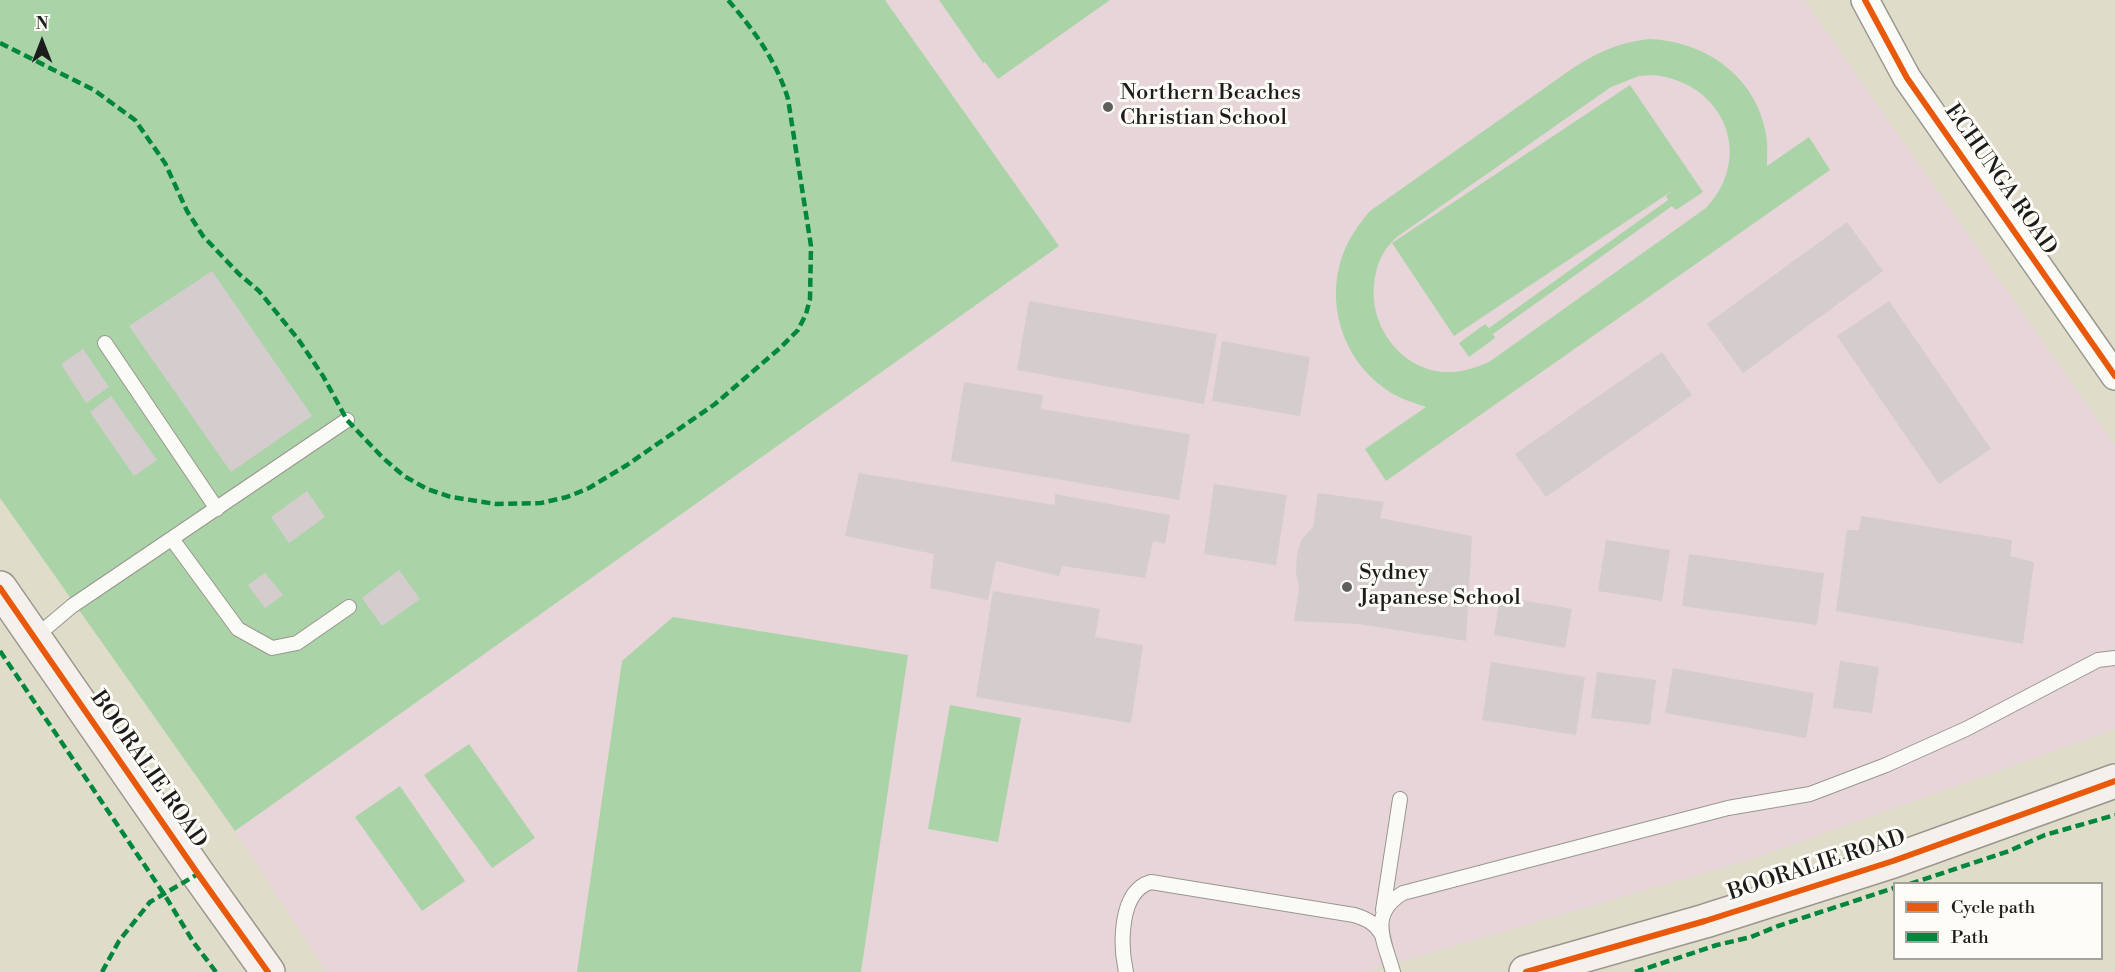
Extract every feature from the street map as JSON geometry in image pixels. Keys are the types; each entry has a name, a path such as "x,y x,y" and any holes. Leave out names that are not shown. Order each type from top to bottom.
{"street":[{"name":"ECHUNGA ROAD","path":"1865,0 1907,78 2115,376"},
{"name":"BOORALIE ROAD","path":"0,588 268,972"},
{"name":"BOORALIE ROAD","path":"1526,972 1704,921 1893,861 2115,781"}],"lane":[{"path":"105,343 217,509"},
{"path":"34,638 72,606 347,420"},
{"path":"172,539 238,629 272,648 297,643 349,607"},
{"path":"1382,915 1386,906 1403,893 1728,808 1810,794 1886,765 1966,729 2098,660 2115,658"},
{"path":"1393,972 1383,936 1382,915 1400,799"},
{"path":"1126,972 1122,934 1128,906 1137,889 1151,882 1354,915 1376,926 1383,936"}],"shaded area":[{"name":"Sydney Japanese School","path":"885,0 1804,0 2115,445 2115,729 1752,859 1364,972 327,972 235,831 1059,246"}],"green space":[{"path":"0,0 885,0 1059,246 235,831 0,498"},
{"path":"939,0 1110,0 998,79 985,62 983,63"},
{"path":"1649,39 1670,41 1708,55 1739,79 1751,95 1760,113 1767,138 1767,166 1809,137 1830,170 1386,481 1365,449 1426,407 1399,397 1384,388 1369,376 1348,345 1337,310 1336,291 1343,254 1351,237 1370,211 1573,68 1610,49","holes":["1654,75 1678,81 1699,92 1714,107 1725,125 1730,145 1728,166 1721,188 1706,208 1489,362 1457,372 1445,372 1415,363 1392,344 1377,316 1374,286 1381,258 1386,248 1400,234 1611,87 1639,76"]},
{"path":"1630,85 1703,192 1676,210 1672,206 1493,334 1495,338 1469,357 1459,343 1485,324 1489,328 1668,200 1666,196 1675,189 1454,336 1392,243"},
{"path":"673,617 908,655 861,972 577,972 622,661"},
{"path":"950,705 1021,718 998,842 928,829"},
{"path":"469,744 535,838 492,868 424,775"},
{"path":"400,786 465,881 422,911 355,817"}],"building":[{"path":"1847,222 1883,271 1743,373 1707,324"},
{"path":"212,271 312,416 231,472 129,326"},
{"path":"1029,301 1217,334 1204,404 1017,370"},
{"path":"1889,301 1991,449 1939,484 1837,336"},
{"path":"1222,341 1310,357 1300,416 1212,401"},
{"path":"83,349 109,387 86,403 61,364"},
{"path":"1662,352 1692,395 1546,497 1515,454"},
{"path":"964,382 1043,395 1041,409 1190,434 1179,500 951,461"},
{"path":"111,396 157,460 134,476 90,412"},
{"path":"859,473 1055,505 1055,494 1170,515 1165,544 1153,541 1145,578 1062,566 1059,576 996,561 988,600 930,588 934,554 845,536"},
{"path":"1214,484 1287,495 1276,565 1204,554"},
{"path":"307,491 325,517 289,543 271,517"},
{"path":"1318,493 1384,502 1380,518 1472,536 1466,641 1359,624 1294,621 1299,588 1296,573 1297,554 1302,539 1313,527"},
{"path":"1861,516 2012,540 2010,556 2034,562 2023,644 1836,611 1847,530 1859,530"},
{"path":"1606,540 1670,550 1662,601 1598,591"},
{"path":"1689,554 1824,573 1817,625 1682,606"},
{"path":"399,570 420,599 382,626 362,598"},
{"path":"265,573 283,595 265,608 248,585"},
{"path":"993,591 1100,609 1095,637 1143,645 1131,723 976,697"},
{"path":"1500,596 1572,609 1565,648 1494,635"},
{"path":"1840,661 1879,667 1872,713 1833,708"},
{"path":"1491,662 1585,677 1576,735 1482,720"},
{"path":"1673,668 1814,693 1806,738 1665,713"},
{"path":"1597,672 1656,680 1650,725 1591,718"}],"marked path":[{"path":"0,43 94,90 135,120 165,163 187,211 203,236 239,274 259,291 298,339 323,376 347,420 383,458 404,476 427,489 451,497 496,504 541,503 567,497 589,488 627,465 715,404 780,348 798,330 806,314 810,299 811,246 788,99 778,72 764,47 728,0"},
{"path":"0,651 164,894 194,943 216,972"},
{"path":"1916,882 2009,851 2045,835 2115,815"},
{"path":"102,972 119,941 150,902 198,874"},
{"path":"1635,972 1717,945 1751,937 1893,888"}],"cycle path":[{"path":"1865,0 1907,78 2115,376"},
{"path":"0,588 268,972"},
{"path":"1526,972 1705,921 1893,861 2115,781"}],"place":[{"name":"Northern Beaches Christian School","path":"1108,107"},
{"name":"Sydney Japanese School","path":"1347,587"}]}
